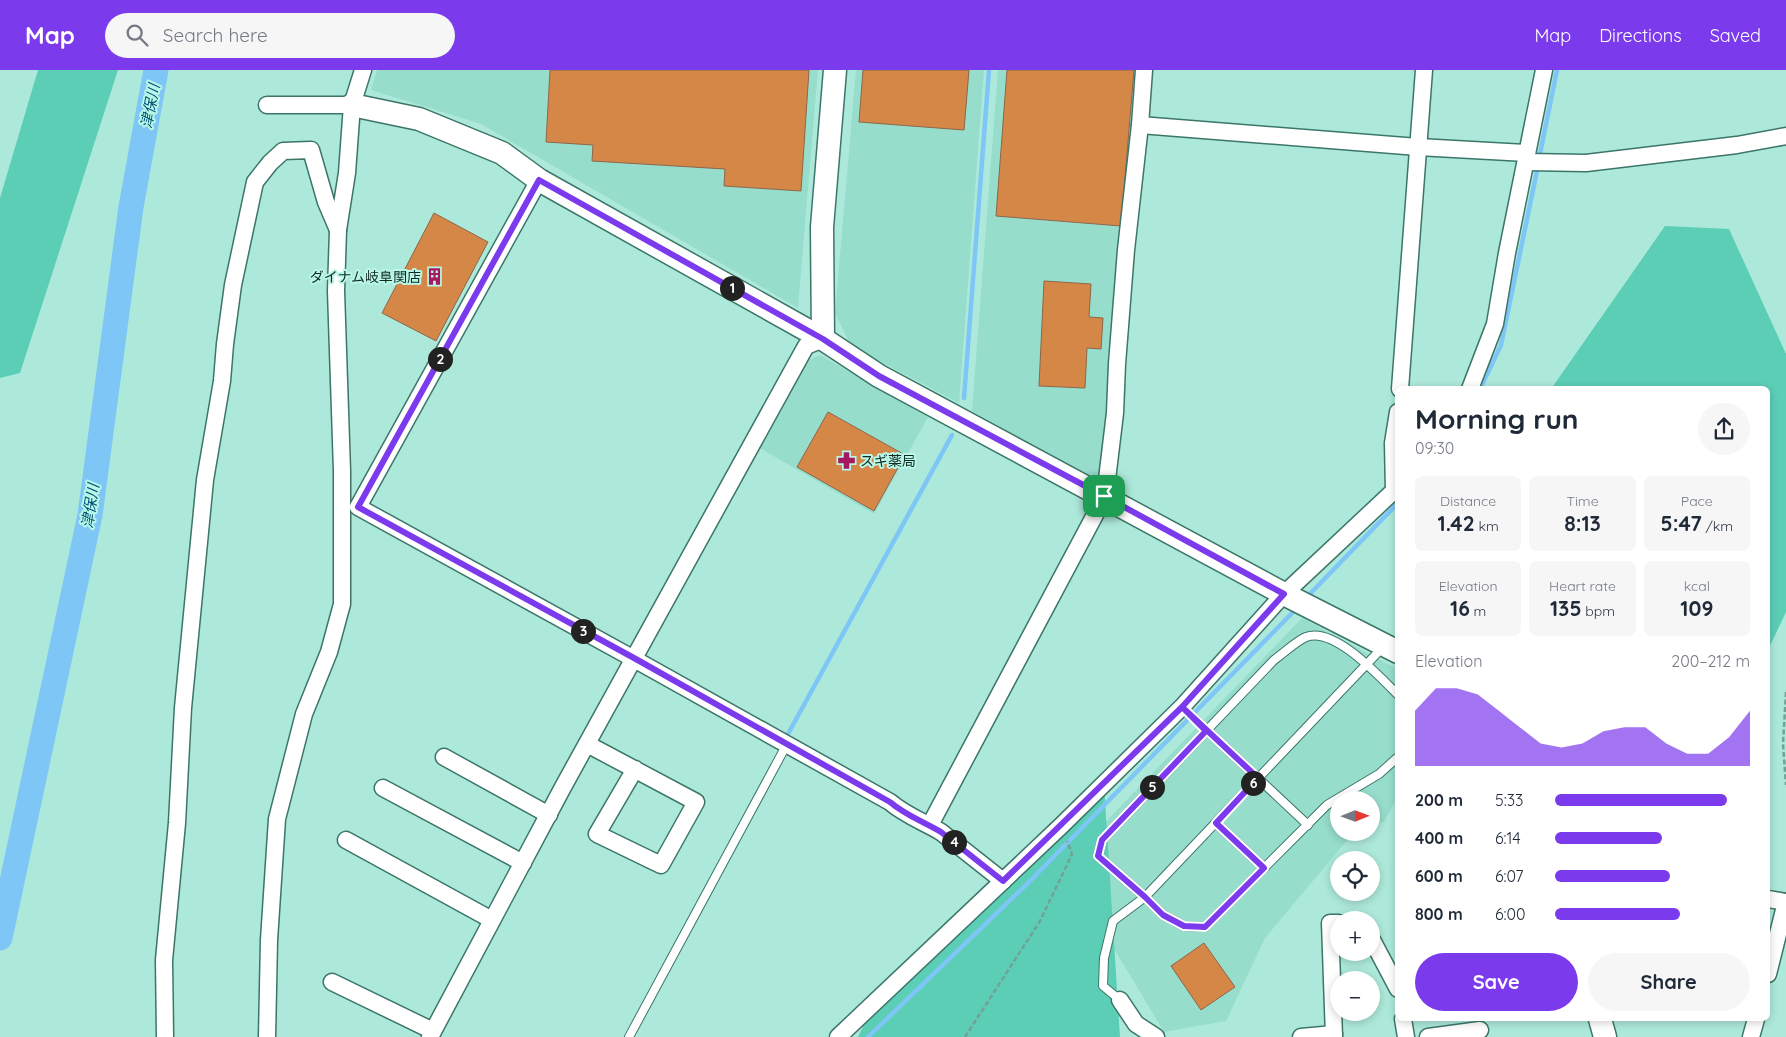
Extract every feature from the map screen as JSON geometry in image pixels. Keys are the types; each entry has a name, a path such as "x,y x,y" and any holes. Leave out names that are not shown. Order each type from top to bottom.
{"street":[{"path":"267,1037 269,940 277,819 304,714 329,652 342,604 342,471 336,291 338,230 347,172 352,106 362,70"},
{"path":"823,339 822,227 835,70"},
{"path":"930,825 1104,496 1115,413 1126,250 1144,70"},
{"path":"1400,386 1424,70"},
{"path":"1471,386 1496,324 1526,157 1544,70"},
{"path":"267,105 352,106 419,119 502,153 539,180 823,339 879,376 1284,594 1392,648"},
{"path":"1140,125 1418,147 1586,163 1736,145 1786,136"},
{"path":"165,1037 164,960 177,823 183,708 205,480 222,381 233,285 255,182 270,163 283,151 311,150 326,202 338,230"},
{"path":"539,180 358,507 634,658 890,802 898,809 930,825 1003,881"},
{"path":"332,982 431,1034 587,744 806,346 823,339"},
{"path":"1395,431 1393,443 1395,474"},
{"path":"838,1037 1062,825 1182,707 1284,594 1395,490"},
{"path":"587,744 635,769 696,802 661,865 598,834 635,769"},
{"path":"444,757 549,815"},
{"path":"384,788 524,864"},
{"path":"346,840 492,920"},
{"path":"1770,899 1786,902 1770,966"},
{"path":"1380,955 1395,983"},
{"path":"1301,1037 1334,1036 1331,961"},
{"path":"1120,1000 1136,1024 1156,1037"},
{"path":"1403,1021 1406,1037"},
{"path":"1600,1021 1604,1037"},
{"path":"1751,1037 1755,1021"},
{"path":"1428,1037 1480,1029"}],"lane":[{"path":"1395,692 1367,664 1344,648 1324,636 1306,637 1274,660 1102,840 1098,856 1163,915 1184,926 1205,927 1327,805 1379,774 1395,759"},
{"path":"1120,1000 1103,986 1104,958 1113,920 1145,897 1367,664 1392,648"},
{"path":"1182,707 1308,825"},
{"path":"629,1037 787,744"},
{"path":"1216,823 1264,868"}],"path":[{"path":"1786,692 1783,744 1786,785"},
{"path":"965,1037 1040,921 1072,854 1062,825"}],"shaded area":[{"path":"38,70 118,70 20,373 0,378 0,198"},
{"path":"377,70 818,70 798,308 481,124 371,90"},
{"path":"856,70 984,70 959,403 851,346 835,313"},
{"path":"998,70 1135,70 1112,400 1105,474 1098,481 972,411"},
{"path":"1665,226 1729,229 1786,354 1786,612 1770,646 1770,386 1553,386"},
{"path":"820,355 928,417 874,514 758,447 807,361"},
{"path":"1302,618 1395,668 1395,802 1384,822 1380,823 1380,791 1330,791 1330,841 1346,841 1338,851 1330,851 1330,860 1265,938 1226,1021 1164,1032 1064,865"},
{"path":"1104,784 1120,1037 858,1037 873,1006"}],"building":[{"path":"550,70 809,70 801,191 724,186 725,169 592,161 593,145 546,142"},
{"path":"863,70 969,70 964,130 859,122"},
{"path":"1007,70 1134,70 1121,226 996,216"},
{"name":"ダイナム岐阜関店","path":"434,213 488,242 436,341 382,313"},
{"path":"1044,281 1091,284 1089,317 1103,318 1101,349 1087,348 1085,388 1039,386"},
{"path":"828,412 905,455 874,511 797,467"},
{"path":"1204,943 1235,987 1201,1010 1171,966"}],"waterway":[{"name":"津保川","path":"0,938 90,515 131,207 156,70"},
{"path":"964,398 989,70"},
{"path":"1539,159 1557,70"},
{"path":"1481,386 1501,345 1538,166"},
{"path":"788,734 952,435"},
{"path":"1307,597 1395,506"},
{"path":"868,1037 1028,883 1297,608"}],"place":[{"name":"ダイナム岐阜関店","path":"435,277"},
{"name":"スギ薬局","path":"846,461"}],"route":[{"path":"1104,496 879,376 823,339 539,180 358,507 634,658 890,802 898,809 930,825 1003,881 1182,707 1206,731 1102,840 1098,856 1163,915 1184,926 1205,927 1264,868 1216,823 1258,778 1182,707 1284,594 1104,496"}]}
